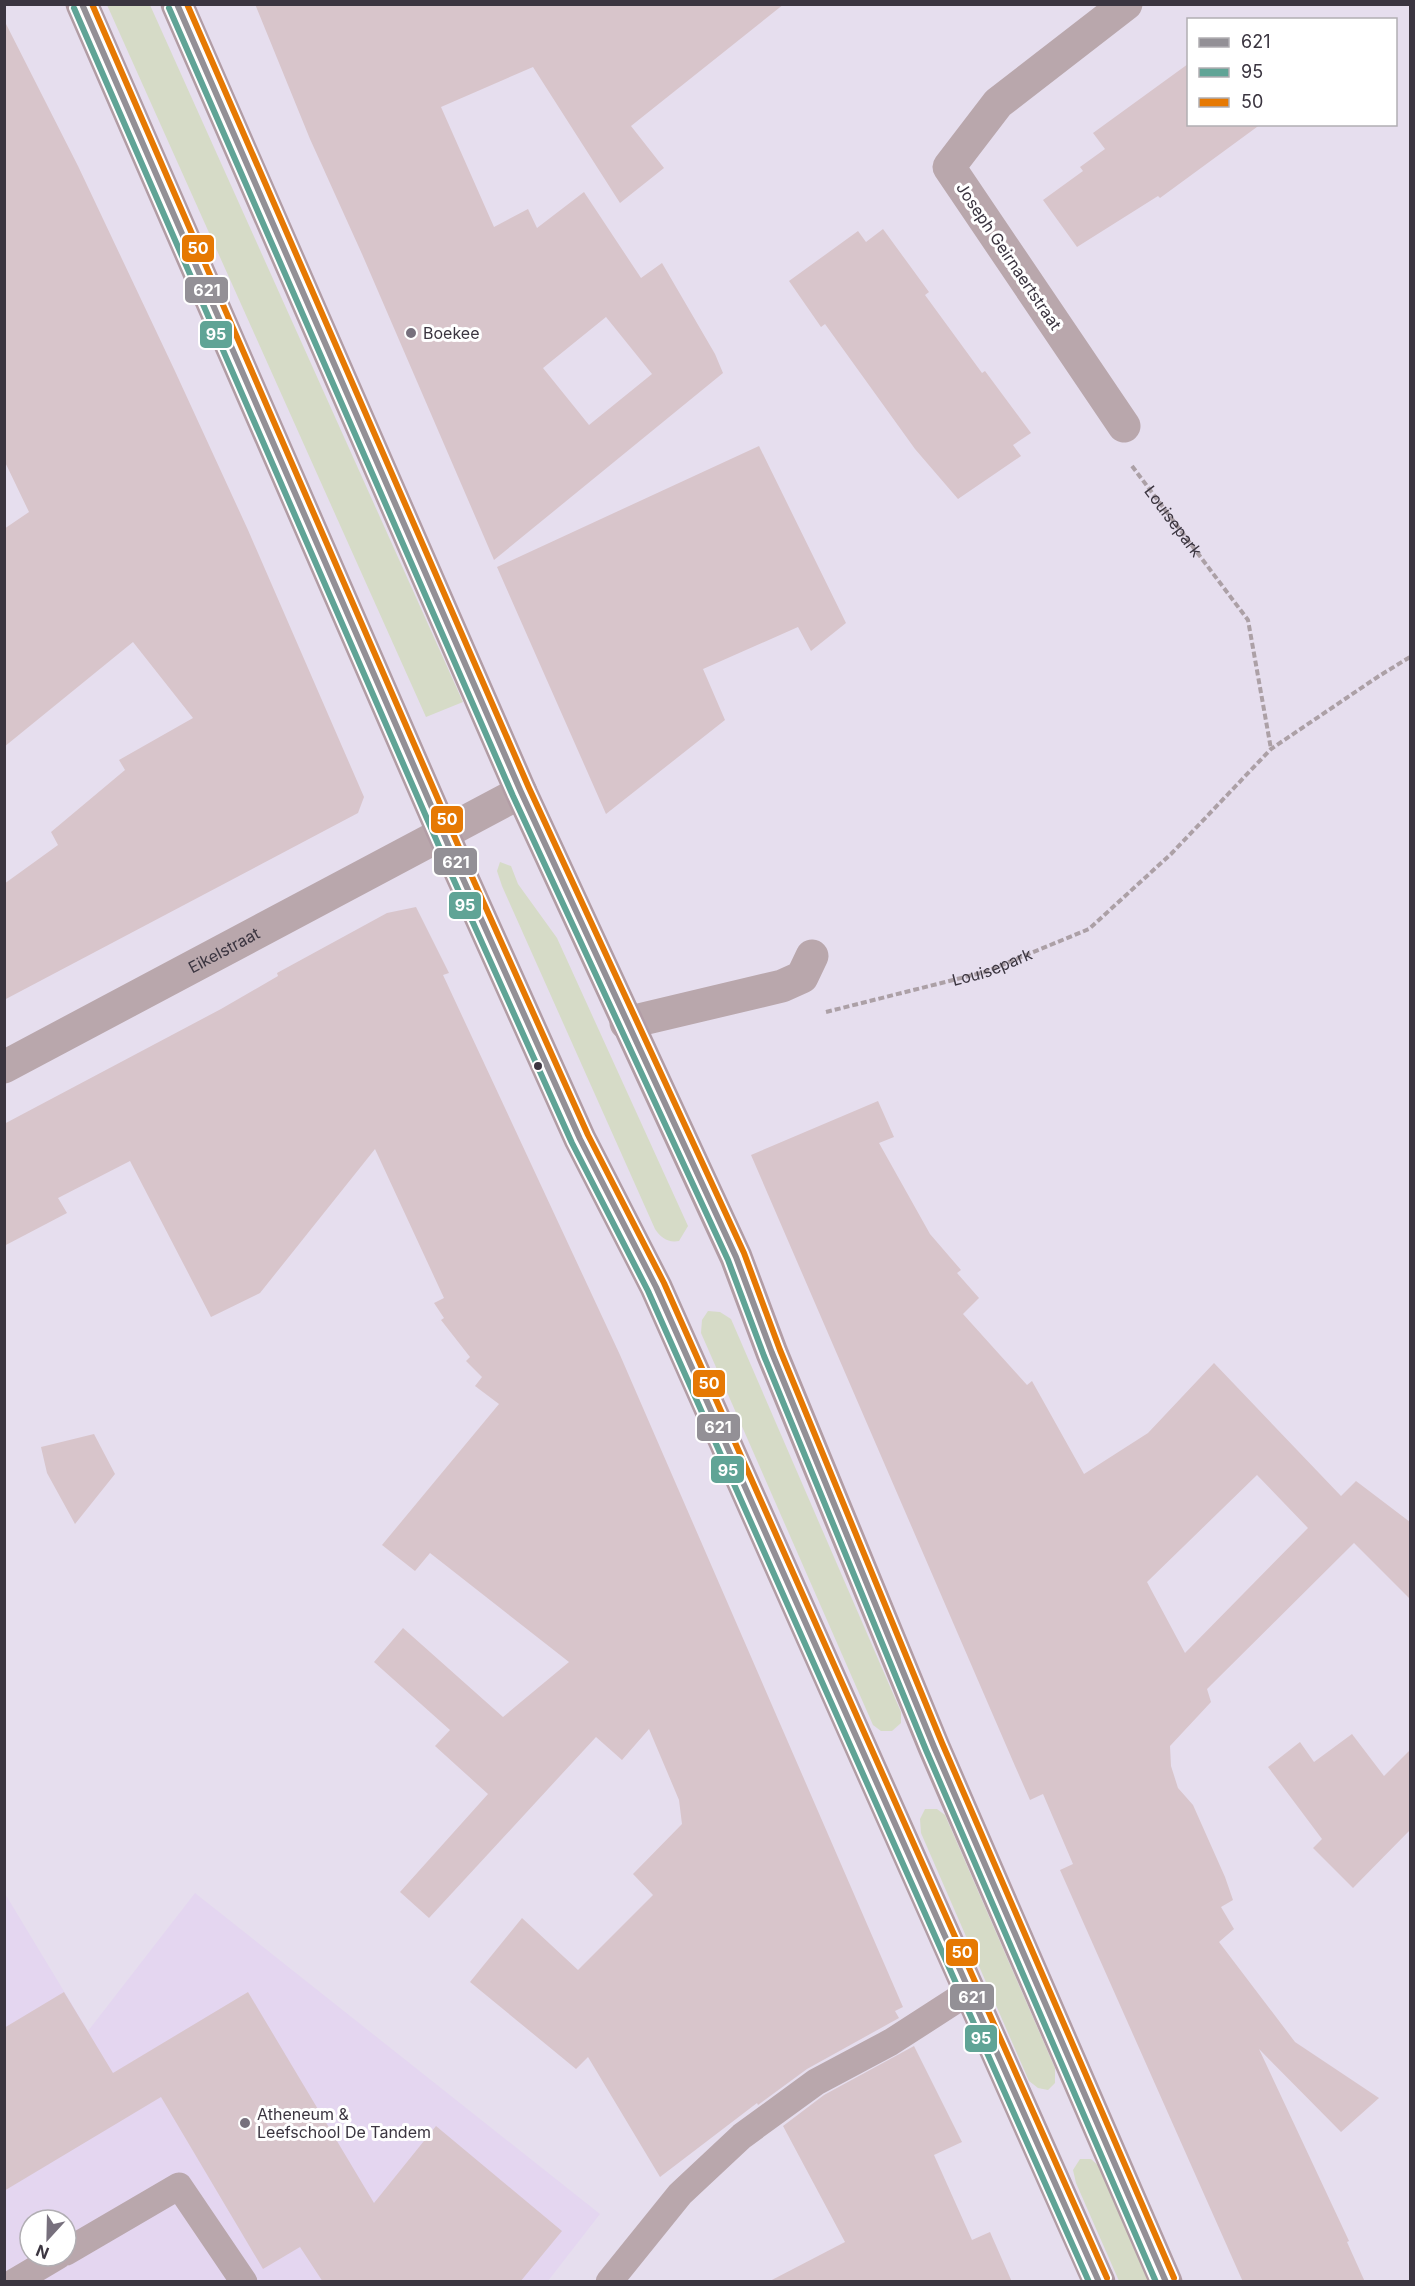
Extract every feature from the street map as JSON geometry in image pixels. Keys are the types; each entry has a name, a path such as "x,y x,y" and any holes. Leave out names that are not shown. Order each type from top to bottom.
{"main road":[{"path":"82,4 443,831 580,1138 656,1287 1099,2282"},
{"path":"177,4 521,792 736,1257 772,1353 934,1747 1166,2282"}],"street":[{"name":"Joseph Geirnaertstraat","path":"1124,426 949,167 998,103 1125,4"},
{"name":"Eikelstraat","path":"4,1067 443,831 521,792"},
{"path":"627,1023 782,986 802,977 812,956"}],"lane":[{"path":"609,2282 680,2194 742,2136 816,2082 891,2042 970,1991"},
{"path":"78,2245 179,2186 244,2282"},
{"path":"14,2282 38,2268"}],"path":[{"name":"Louisepark","path":"1124,426 1126,457 1248,620 1271,749"},
{"name":"Louisepark","path":"815,1015 985,972 1089,929 1171,854 1271,749 1410,657"}],"shaded area":[{"name":"Atheneum & Leefschool De Tandem","path":"4,1892 88,2031 195,1893 600,2214 548,2281 5,2281"}],"green space":[{"path":"107,5 150,5 463,702 426,717"},
{"path":"500,862 511,866 518,884 557,938 688,1226 679,1241 665,1239 655,1229 502,886 497,871"},
{"path":"708,1311 720,1312 731,1319 901,1712 901,1723 892,1731 881,1731 873,1725 701,1333 702,1320"},
{"path":"925,1809 937,1809 945,1815 1055,2068 1055,2083 1048,2090 1038,2088 1029,2081 921,1833 920,1819"},
{"path":"1080,2159 1091,2159 1101,2168 1149,2281 1119,2281 1076,2183 1073,2170"}],"building":[{"path":"255,4 784,4 631,126 664,168 620,203 533,67 441,107 494,227 528,209 537,228 584,192 641,278 662,263 715,354 723,373 494,560 310,139","holes":["606,317 652,374 589,425 543,368"]},
{"path":"4,20 78,166 174,369 248,530 364,797 358,813 4,1000 4,884 58,845 51,832 125,770 119,760 193,718 133,642 4,747 4,529 29,512 4,460"},
{"path":"1187,65 1187,126 1258,126 1160,198 1158,196 1077,247 1043,200 1083,171 1080,167 1105,149 1093,133"},
{"path":"883,229 929,292 925,295 982,373 985,371 1031,433 1013,445 1021,456 958,499 915,449 825,324 821,327 789,281 858,231 866,242"},
{"path":"759,446 846,623 811,651 798,627 703,669 725,720 606,814 497,567"},
{"path":"416,907 449,973 443,975 620,1355 903,2007 895,2011 899,2018 807,2069 758,2105 757,2103 660,2177 588,2057 576,2069 470,1982 522,1918 578,1970 653,1895 633,1874 682,1824 679,1800 649,1729 622,1760 596,1737 429,1918 400,1892 488,1794 435,1746 450,1730 374,1662 403,1628 503,1717 569,1662 430,1553 415,1571 382,1545 499,1404 475,1386 482,1377 466,1361 470,1357 441,1320 444,1318 434,1303 444,1298 375,1149 260,1293 211,1317 130,1161 58,1198 67,1213 4,1246 4,1124 221,1009 278,976 277,973 387,913"},
{"path":"878,1101 894,1137 879,1143 930,1234 961,1270 957,1273 979,1298 963,1314 1027,1385 1032,1381 1084,1474 1148,1433 1214,1363 1341,1496 1356,1481 1410,1522 1410,1599 1354,1543 1207,1689 1211,1702 1170,1746 1171,1766 1178,1788 1193,1805 1233,1900 1221,1907 1234,1929 1219,1942 1295,2042 1379,2098 1341,2132 1259,2049 1349,2241 1347,2242 1365,2282 1243,2282 1060,1870 1073,1864 1043,1794 1030,1800 751,1155","holes":["1257,1475 1308,1528 1185,1653 1147,1582"]},
{"path":"94,1434 115,1474 75,1524 47,1473 41,1447"},
{"path":"1352,1734 1384,1776 1410,1750 1410,1830 1353,1888 1313,1848 1322,1839 1268,1767 1300,1742 1314,1762"},
{"path":"64,1992 113,2073 248,1992 374,2203 436,2126 562,2231 520,2282 323,2282 300,2247 263,2269 161,2097 4,2191 4,2028"},
{"path":"914,2046 962,2142 934,2155 972,2240 990,2232 1012,2282 768,2282 845,2242 783,2126 824,2095"}],"transit line":[{"name":"621","path":"82,4 460,872 580,1139 656,1287 1099,2282"},
{"name":"50","path":"92,4 468,868 588,1135 664,1283 1107,2278"},
{"name":"621","path":"177,4 521,792 736,1257 772,1353 934,1747 1166,2282"},
{"name":"50","path":"187,4 529,788 744,1253 780,1350 942,1743 1174,2278"},
{"name":"95","path":"74,8 452,876 572,1143 648,1291 1089,2282"},
{"name":"95","path":"169,8 513,796 728,1260 764,1356 926,1750 1156,2282"}],"place":[{"name":"Boekee","path":"411,333"},
{"name":"Atheneum & Leefschool De Tandem","path":"245,2123"}]}
